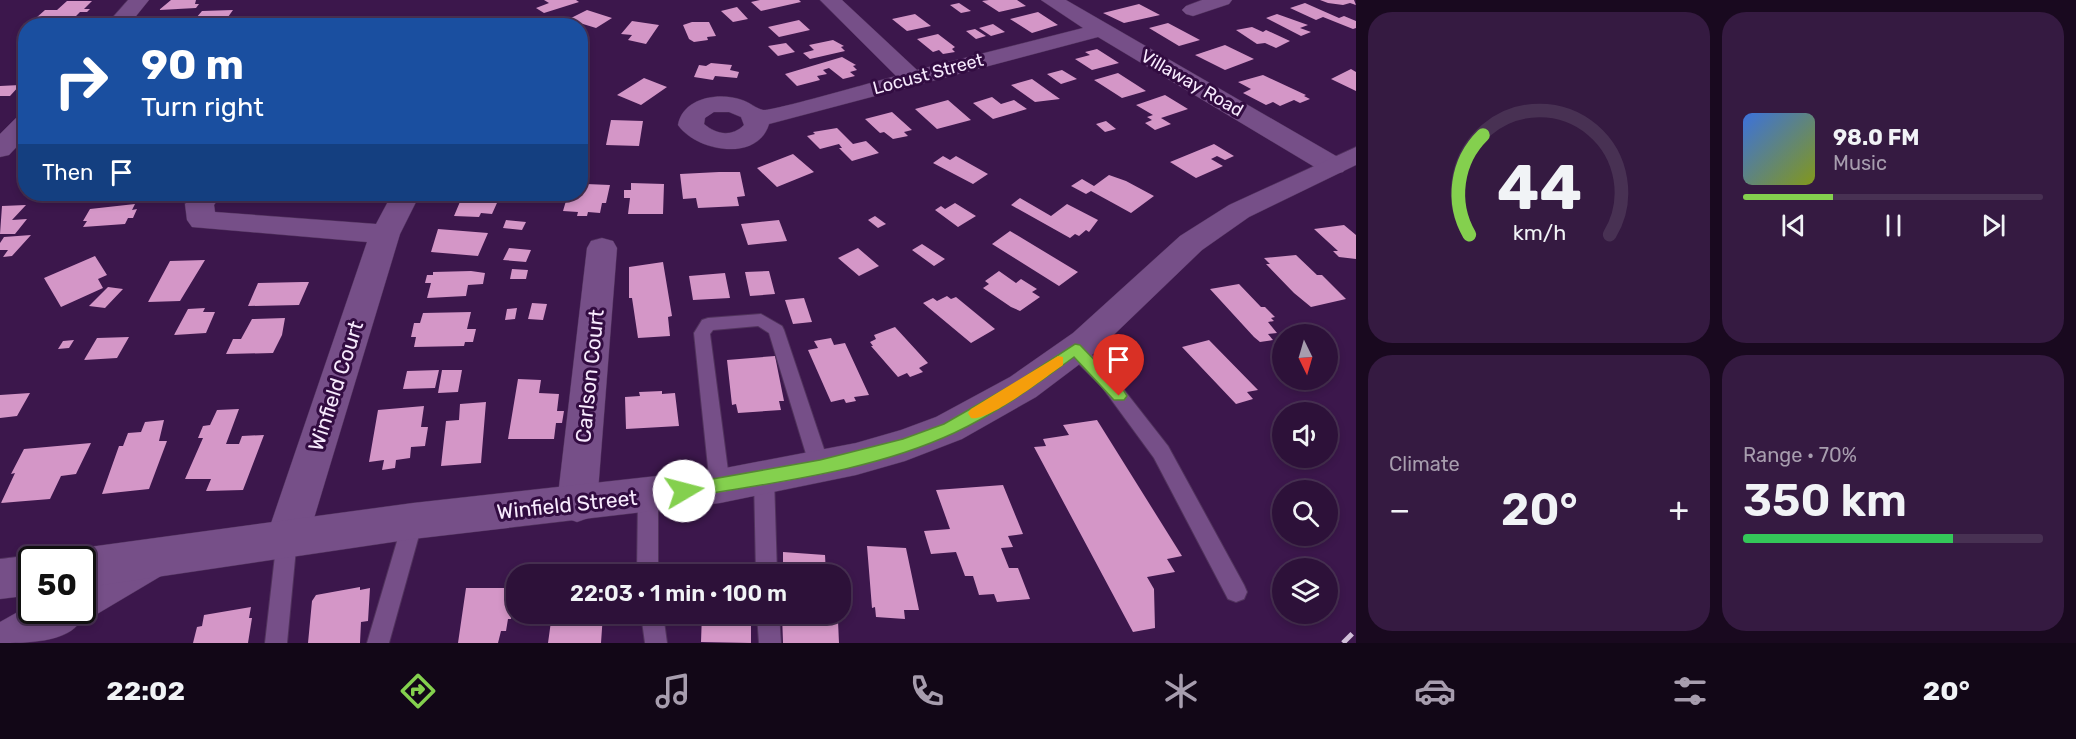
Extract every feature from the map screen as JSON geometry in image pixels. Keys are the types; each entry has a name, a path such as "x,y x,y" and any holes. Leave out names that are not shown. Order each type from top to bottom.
{"street":[{"path":"123,18 139,0"},
{"path":"830,0 912,78"},
{"name":"Villaway Road","path":"1051,0 1100,30 1345,160"},
{"path":"1193,10 1222,0"},
{"name":"Locust Street","path":"757,119 1100,30"},
{"path":"0,149 18,130"},
{"name":"Winfield Street","path":"96,566 412,521 648,496 720,486 820,467 905,445 950,428 1023,387 1075,349 1191,243 1239,211 1345,160"},
{"path":"202,201 199,204 202,220 386,234"},
{"name":"Winfield Court","path":"287,538 386,234 402,201"},
{"name":"Carlson Court","path":"577,504 602,248"},
{"path":"96,591 150,560"},
{"path":"0,579 18,577"},
{"path":"7,643 39,624"}],"lane":[{"path":"720,486 702,333 708,324 761,320 776,330 820,467"},
{"path":"1075,349 1108,382 1161,452 1236,592"},
{"path":"764,478 767,564"},
{"path":"648,496 648,564"},
{"path":"378,643 412,521"},
{"path":"276,643 287,538"},
{"path":"653,624 656,643"},
{"path":"769,624 770,643"}],"building":[{"path":"171,0 196,0 195,4 199,4 196,8 159,10"},
{"path":"544,0 576,0 579,2 544,13 536,8 549,3"},
{"path":"799,0 801,2 761,11 751,2"},
{"path":"1017,0 1026,6 999,12 982,1"},
{"path":"1320,0 1354,0 1356,5 1328,3"},
{"path":"67,1 92,1 84,9 90,9 87,12 80,12 75,17 36,18 45,10 57,10"},
{"path":"959,3 971,11 961,13 950,5"},
{"path":"1305,3 1339,18 1344,16 1356,21 1356,28 1353,29 1323,17 1316,20 1290,8"},
{"path":"1139,4 1160,15 1124,23 1103,13"},
{"path":"737,7 748,19 733,22 721,11"},
{"path":"233,10 228,17 196,18 202,11"},
{"path":"587,10 612,18 596,28 588,26 588,18 571,18"},
{"path":"1038,12 1058,25 1032,33 1010,19"},
{"path":"915,14 931,26 907,31 892,19"},
{"path":"1277,14 1308,25 1300,28 1311,32 1301,36 1266,18"},
{"path":"799,20 810,30 779,37 768,27"},
{"path":"632,21 659,25 646,44 628,40 632,35 621,34"},
{"path":"692,22 709,22 716,36 694,42 689,39 683,25"},
{"path":"1168,23 1200,40 1179,46 1149,28"},
{"path":"993,24 1005,32 991,36 979,28"},
{"path":"1252,27 1263,32 1266,30 1290,41 1276,48 1265,43 1257,44 1236,30"},
{"path":"975,29 986,36 976,39 966,31"},
{"path":"938,34 955,47 952,49 955,52 943,54 939,50 933,52 917,39"},
{"path":"833,40 844,46 841,47 845,51 810,59 803,53 814,50 809,45"},
{"path":"786,43 795,52 778,56 768,46"},
{"path":"1225,45 1254,59 1225,70 1195,55"},
{"path":"1097,49 1119,63 1092,70 1075,59 1090,55 1085,52"},
{"path":"842,57 856,65 853,66 857,70 850,72 855,76 843,79 829,68 823,70 827,74 817,76 820,80 797,86 785,74"},
{"path":"711,63 732,65 730,70 739,72 737,78 715,76 713,80 694,77 699,65 706,66"},
{"path":"1351,69 1356,72 1356,91 1331,79"},
{"path":"1062,70 1077,79 1061,84 1047,74"},
{"path":"1118,73 1146,91 1122,98 1094,80"},
{"path":"1263,75 1310,99 1300,103 1294,100 1280,106 1273,102 1266,105 1243,93 1251,89 1238,82"},
{"path":"644,78 667,87 641,105 617,95"},
{"path":"1032,79 1060,99 1035,102 1011,85"},
{"path":"18,85 18,87 10,96 0,96 0,86"},
{"path":"1165,95 1188,109 1161,118 1171,124 1155,130 1145,123 1152,120 1147,117 1153,115 1136,105"},
{"path":"992,97 1001,104 1014,100 1027,109 993,119 973,103"},
{"path":"948,100 971,120 937,129 915,109"},
{"path":"892,112 912,130 904,132 908,136 893,139 884,132 880,133 865,119"},
{"path":"611,120 643,121 639,146 606,145"},
{"path":"1106,121 1116,129 1105,132 1096,124"},
{"path":"837,128 853,144 866,141 879,153 852,161 839,148 842,148 839,144 820,149 807,136 815,134 813,132"},
{"path":"1214,144 1234,156 1225,160 1217,156 1211,159 1223,166 1196,178 1170,162"},
{"path":"793,154 814,172 777,187 757,168"},
{"path":"943,156 950,160 956,156 988,174 973,184 933,163"},
{"path":"740,172 745,196 737,197 739,206 698,208 696,198 683,199 680,174"},
{"path":"1109,175 1154,196 1131,213 1091,191 1086,194 1071,186 1082,179 1094,186"},
{"path":"631,183 664,184 663,214 628,214 630,198 624,198 624,190 631,190"},
{"path":"588,184 610,185 606,203 602,203 600,213 588,212 587,216 577,216 578,212 563,211 566,201 588,201"},
{"path":"1020,198 1051,216 1067,204 1098,220 1089,232 1086,230 1079,236 1075,234 1070,238 1011,205"},
{"path":"460,201 498,201 492,214 481,213 479,217 454,216"},
{"path":"955,203 976,216 958,227 935,210 941,206 945,209"},
{"path":"135,204 132,210 137,209 133,218 128,218 125,224 83,227 87,221 83,221 90,209"},
{"path":"26,205 12,220 27,219 15,234 0,234 2,206"},
{"path":"875,216 886,224 878,228 868,220"},
{"path":"506,220 526,222 522,230 503,228"},
{"path":"779,220 787,241 748,245 741,224"},
{"path":"1344,225 1356,235 1356,259 1339,257 1333,251 1338,251 1314,229"},
{"path":"438,229 488,233 478,256 431,252"},
{"path":"1010,231 1078,272 1059,286 992,244"},
{"path":"31,235 12,256 3,257 8,250 0,250 0,243 4,237"},
{"path":"922,244 945,259 934,266 912,250"},
{"path":"509,248 531,250 526,262 503,260"},
{"path":"858,248 879,266 859,276 838,258"},
{"path":"1296,255 1317,275 1322,275 1346,299 1311,307 1266,264 1270,264 1264,258"},
{"path":"95,256 107,275 98,279 103,288 61,307 44,278"},
{"path":"205,260 180,301 148,302 170,261"},
{"path":"663,262 672,316 668,317 670,336 638,338 632,298 629,298 629,267"},
{"path":"512,269 528,270 526,279 510,279"},
{"path":"769,271 775,294 750,296 745,272"},
{"path":"999,271 1016,283 1021,279 1037,289 1032,292 1040,297 1020,311 1011,307 983,288 989,284 985,281"},
{"path":"433,272 485,273 483,284 468,285 466,296 427,298 431,283 425,283 427,275 433,275"},
{"path":"725,273 730,298 693,300 689,276"},
{"path":"309,282 299,305 248,306 258,283"},
{"path":"1239,284 1261,307 1265,307 1275,317 1271,318 1274,321 1268,322 1272,327 1272,334 1268,334 1272,340 1260,342 1210,289"},
{"path":"108,287 123,289 105,308 89,306"},
{"path":"947,296 951,299 956,297 995,329 971,343 923,303 933,298 937,301"},
{"path":"804,298 812,322 793,324 785,300"},
{"path":"532,303 547,304 543,320 528,319"},
{"path":"205,308 203,312 215,312 206,333 174,335 188,309"},
{"path":"517,308 515,319 505,320 507,309"},
{"path":"471,312 467,329 476,329 473,342 465,342 464,346 414,347 416,337 411,337 414,323 420,323 423,313"},
{"path":"285,318 282,335 273,353 226,354 233,339 241,339 252,319"},
{"path":"895,327 928,363 919,368 923,372 910,377 907,373 898,377 871,346 873,346 870,342 876,339 874,335"},
{"path":"129,337 117,358 84,360 97,338"},
{"path":"831,338 834,345 845,343 869,395 854,397 856,401 846,403 844,399 831,402 808,350 818,348 814,341"},
{"path":"74,340 69,348 58,349 63,341"},
{"path":"1209,340 1258,390 1247,392 1253,399 1236,404 1182,347"},
{"path":"775,356 784,401 779,401 781,410 738,413 736,404 732,405 727,360"},
{"path":"439,370 435,388 403,389 407,371"},
{"path":"442,370 462,370 458,392 438,393"},
{"path":"518,379 541,380 539,393 559,394 557,411 564,411 562,423 556,423 554,439 508,439"},
{"path":"662,391 662,394 675,393 679,426 626,429 625,397 640,396 639,392"},
{"path":"30,393 17,416 0,418 0,395"},
{"path":"486,402 481,463 441,466 446,421 459,420 460,404"},
{"path":"424,406 421,427 428,427 425,446 411,447 410,458 396,460 395,468 382,470 384,460 369,462 378,410"},
{"path":"239,409 226,444 239,444 242,436 264,435 243,490 206,491 211,479 185,479 203,438 198,438 203,426 210,425 217,410"},
{"path":"164,420 159,441 167,441 149,489 102,494 119,446 123,446 128,433 141,432 145,422"},
{"path":"1097,420 1182,556 1167,559 1175,572 1147,577 1154,589 1155,628 1133,632 1034,447 1046,446 1043,439 1069,435 1063,425"},
{"path":"91,443 76,474 61,476 50,499 1,503 15,473 11,474 24,449"},
{"path":"1003,485 1023,534 1008,536 1013,547 1001,548 1009,568 1018,568 1030,599 997,602 994,594 979,595 973,576 965,576 956,552 931,554 924,531 950,529 936,490"},
{"path":"867,546 906,548 919,610 904,610 905,619 876,617 875,607 872,608"},
{"path":"783,552 825,555 825,564 783,564"},
{"path":"360,587 360,590 370,588 368,621 361,622 360,643 308,643 312,601 316,595"},
{"path":"466,588 506,588 507,624 506,631 501,631 498,643 458,643"},
{"path":"251,607 249,618 252,618 248,643 193,643 197,627 202,626 204,615"},
{"path":"551,624 602,624 601,643 548,643"},
{"path":"702,624 751,624 751,643 701,642"},
{"path":"782,624 838,624 839,643 783,643"}],"railway":[{"path":"1343,643 1356,630"}],"slow traffic":[{"path":"976,413 1023,387 1058,361"}],"route":[{"path":"684,491 820,467 905,445 950,428 1023,387 1075,349 1119,396"}]}
